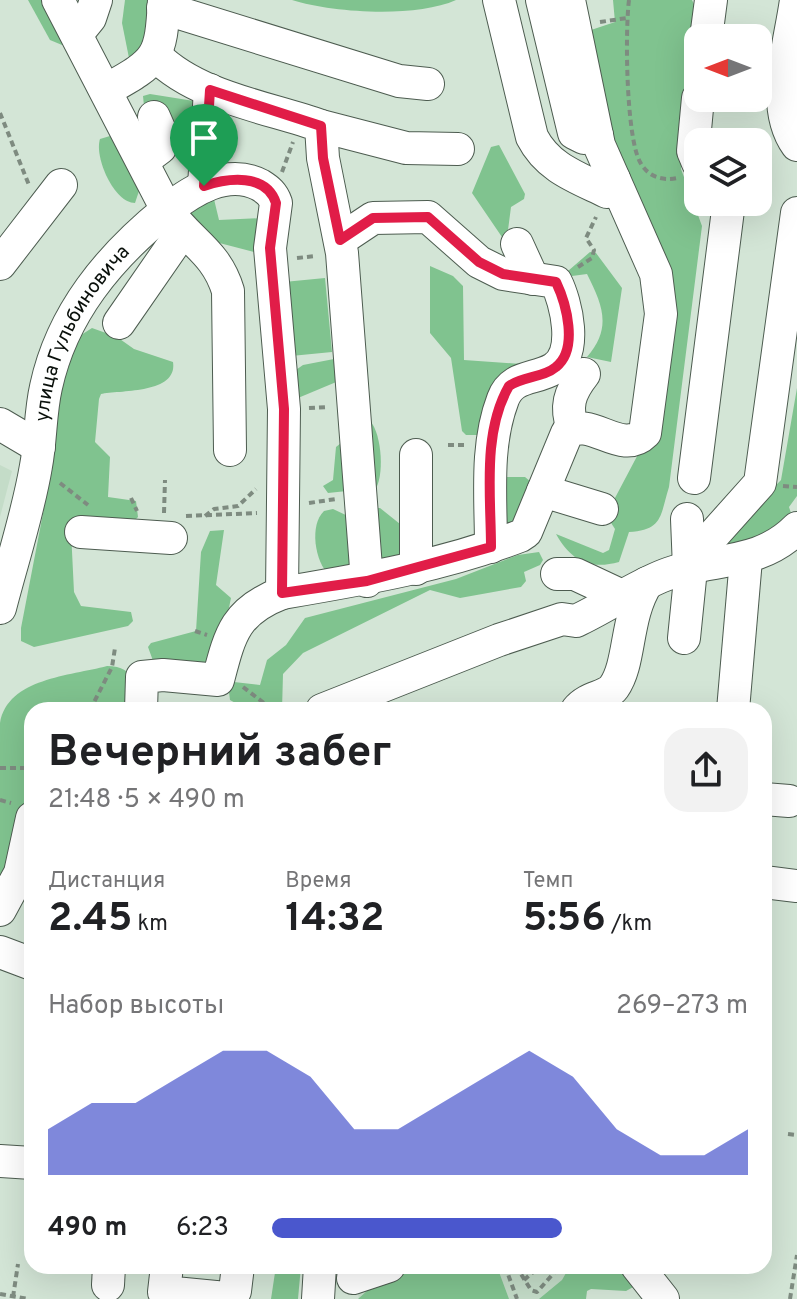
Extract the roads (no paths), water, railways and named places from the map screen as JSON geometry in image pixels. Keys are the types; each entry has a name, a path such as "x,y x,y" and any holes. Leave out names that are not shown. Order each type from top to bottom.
{"street":[{"path":"58,0 108,89 175,221 209,252 228,291 230,450"},
{"path":"77,34 90,18 96,0"},
{"path":"499,0 532,137 541,153 550,163 610,185"},
{"path":"542,0 573,128 580,137 597,135"},
{"path":"141,702 142,677 163,675 219,686 240,618 252,607 282,593 367,581 416,569 491,547 526,532 563,440 573,429 582,427 622,441 635,440 645,433 661,314 656,274 610,185 569,0"},
{"path":"708,24 711,0"},
{"path":"796,0 783,112 788,132 797,145"},
{"path":"108,89 139,71 156,56 164,4 399,81 428,84"},
{"path":"156,56 182,77 210,90 313,123 406,148 458,149"},
{"path":"210,90 204,186 224,180 248,179 274,197 271,261 284,409 282,593"},
{"path":"144,160 160,148 161,133 154,117"},
{"path":"313,123 341,247 363,498 367,581"},
{"path":"0,264 61,185"},
{"name":"улица Гульбиновича","path":"0,608 39,447 46,388 54,357 69,323 98,276 138,233 175,221 204,186"},
{"path":"689,568 702,544 760,483 797,213"},
{"path":"694,478 727,216"},
{"path":"341,247 373,218 428,217 479,262 503,274 556,282 563,295 566,303 566,351 554,369 509,386 502,402 491,445 491,547"},
{"path":"119,323 175,221"},
{"path":"517,244 533,279"},
{"path":"573,429 569,416 570,396 584,374"},
{"path":"0,424 39,447"},
{"path":"416,455 416,569"},
{"path":"543,491 602,509"},
{"path":"684,638 689,568 687,519"},
{"path":"88,522 168,527"},
{"path":"342,702 499,640 562,619 576,621 634,590 689,568 746,559 776,546 797,528"},
{"path":"734,702 746,559"},
{"path":"557,574 575,574 634,590"},
{"path":"585,702 605,694 614,686 634,590"},
{"path":"0,910 24,879"},
{"path":"772,883 797,886"},
{"path":"0,952 24,961"},
{"path":"0,1161 24,1170"},
{"path":"165,1286 226,1298 235,1291 237,1274"},
{"path":"318,1299 320,1274"},
{"path":"643,1274 663,1299"}]}
